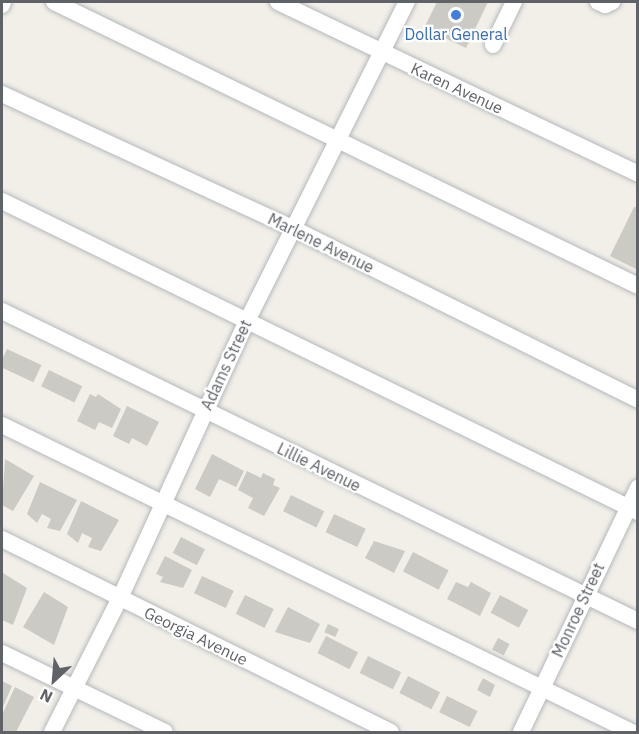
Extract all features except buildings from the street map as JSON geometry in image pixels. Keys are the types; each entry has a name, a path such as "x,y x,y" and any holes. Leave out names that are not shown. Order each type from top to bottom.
{"street":[{"path":"54,2 638,286"},
{"name":"Karen Avenue","path":"278,2 638,174"},
{"name":"Adams Street","path":"52,732 120,598 161,503 292,228 380,51 407,2"},
{"path":"493,45 514,2"},
{"path":"598,2 605,5 612,2"},
{"name":"Marlene Avenue","path":"2,94 292,228 638,400"},
{"path":"2,201 633,509"},
{"name":"Lillie Avenue","path":"2,311 205,412 638,621"},
{"path":"2,425 632,732"},
{"name":"Monroe Street","path":"521,732 583,595 633,509 638,488"},
{"name":"Georgia Avenue","path":"2,539 391,732"},
{"path":"2,653 165,732"}],"place":[{"name":"Dollar General","path":"456,15"}]}
